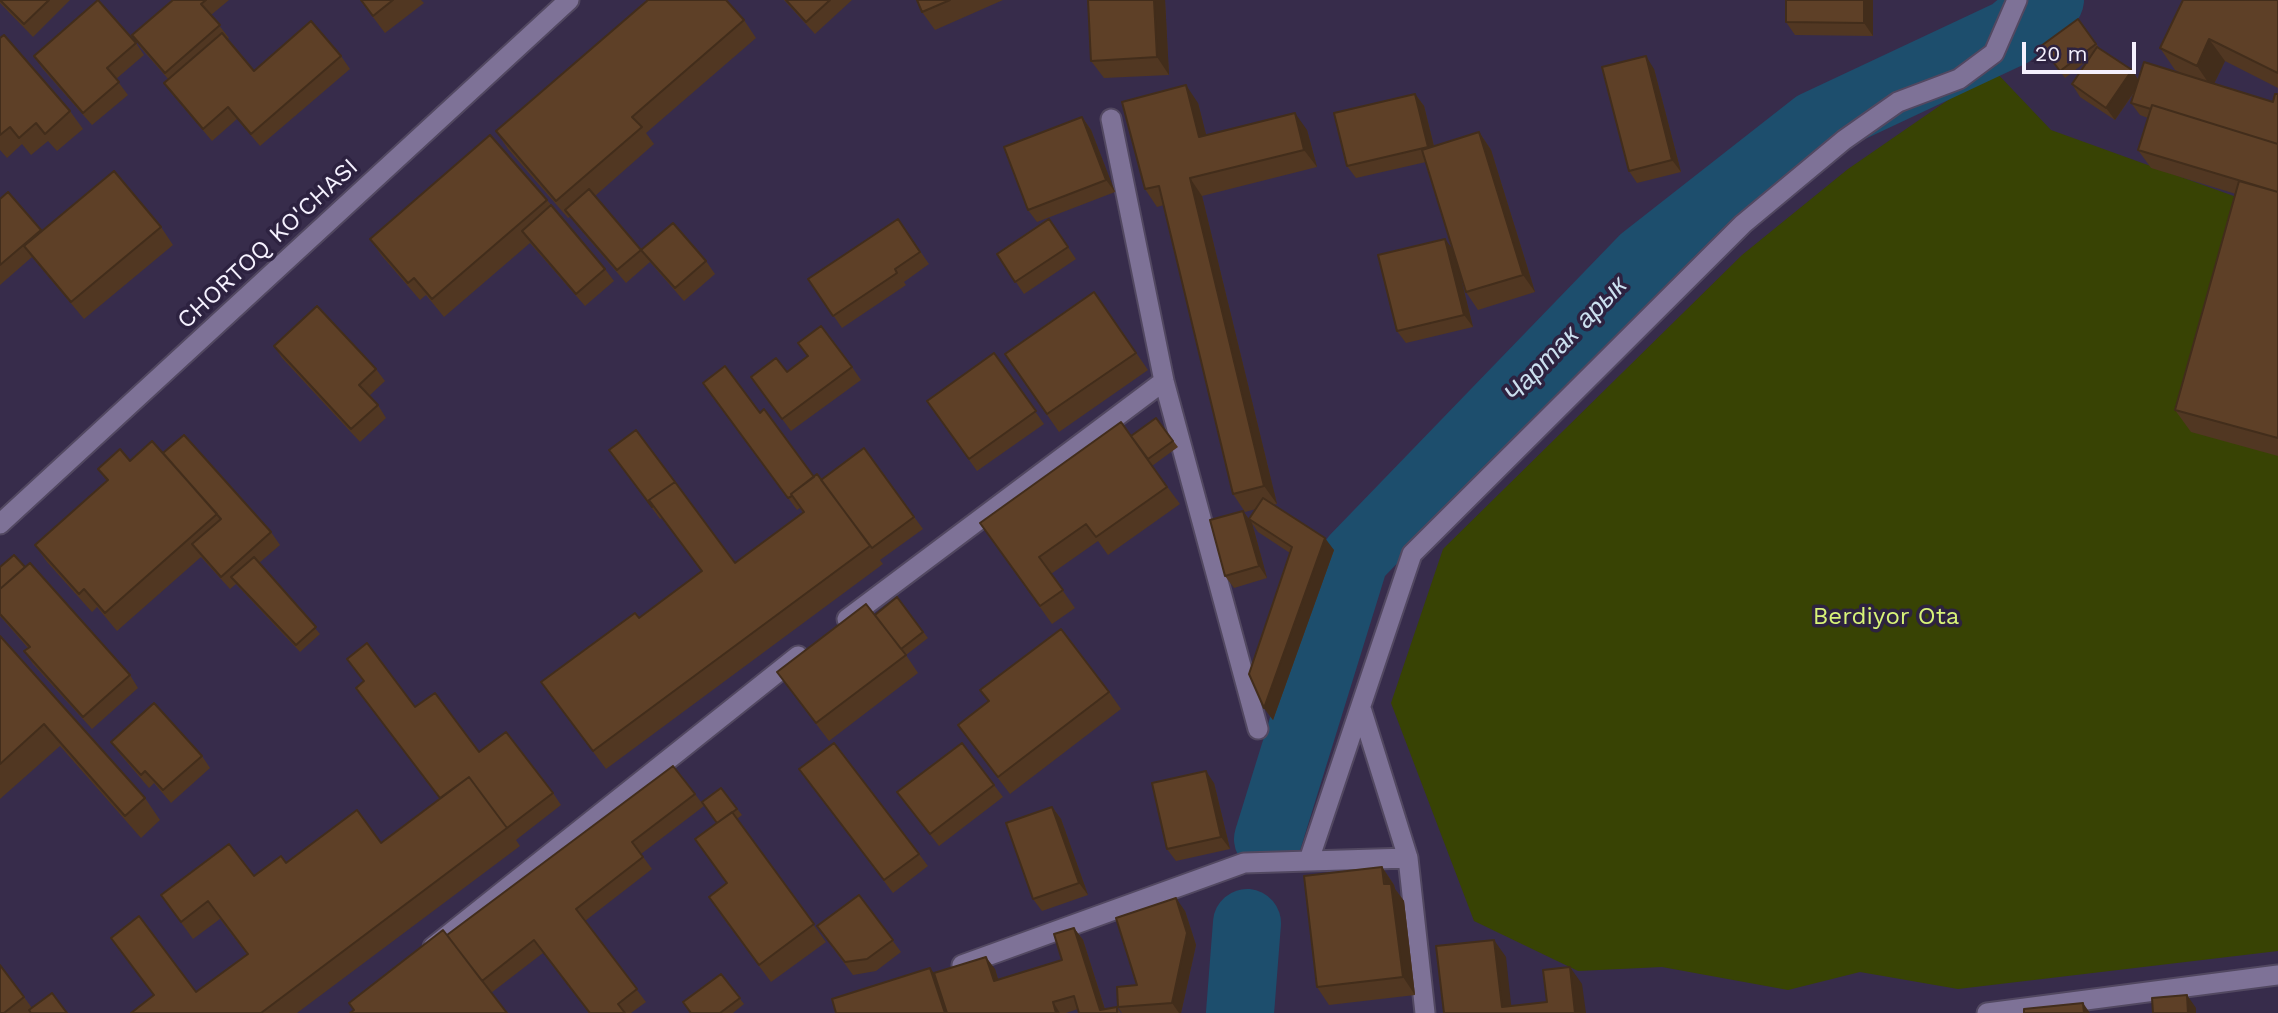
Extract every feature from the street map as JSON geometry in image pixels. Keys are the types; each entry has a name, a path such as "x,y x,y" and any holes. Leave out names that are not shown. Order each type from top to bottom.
{"street":[{"name":"CHORTOQ KO'CHASI","path":"0,524 569,0"},
{"path":"1309,860 1362,711 1412,554 1743,224 1844,140 1887,110 1959,79 1994,53 2017,0"},
{"path":"1111,119 1164,381 1258,729"},
{"path":"415,961 822,638 1164,381"},
{"path":"1362,711 1408,858 1425,1013"},
{"path":"947,970 1244,863 1408,858"},
{"path":"1987,1013 2278,975"}],"green space":[{"name":"Berdiyor Ota","path":"1993,69 2051,130 2253,203 2278,454 2278,951 1958,989 1860,972 1788,990 1662,967 1578,971 1474,921 1391,703 1443,549 1742,255 1848,169"}],"building":[{"path":"0,0 49,0 24,24"},
{"path":"98,0 136,43 107,68 119,82 83,113 34,56"},
{"path":"173,0 206,0 201,4 220,25 165,73 132,35"},
{"path":"361,0 393,0 373,16"},
{"path":"648,0 726,0 744,20 632,117 642,127 556,201 496,131"},
{"path":"786,0 830,0 806,22"},
{"path":"917,0 950,0 922,12"},
{"path":"1088,0 1154,0 1157,57 1091,61"},
{"path":"1786,0 1864,0 1864,23 1786,22"},
{"path":"2183,0 2278,0 2278,73 2209,39 2197,66 2160,48"},
{"path":"2078,19 2096,44 2060,71 2041,46"},
{"path":"311,21 341,56 251,134 228,107 203,129 164,83 222,33 254,71"},
{"path":"4,35 70,111 45,134 36,123 19,138 10,127 0,135 0,38"},
{"path":"2097,47 2132,70 2106,108 2072,84"},
{"path":"1646,56 1672,160 1629,171 1602,67"},
{"path":"2144,62 2273,102 2275,94 2278,94 2278,144 2152,105 2151,109 2131,103"},
{"path":"1186,85 1199,137 1295,113 1304,150 1190,178 1264,486 1233,494 1159,186 1145,189 1122,102"},
{"path":"1415,94 1428,147 1347,166 1334,113"},
{"path":"2152,105 2278,144 2278,192 2138,150"},
{"path":"1082,117 1106,180 1028,210 1004,147"},
{"path":"1479,132 1523,275 1466,292 1422,150"},
{"path":"490,135 547,200 432,299 414,278 408,283 370,239"},
{"path":"114,171 161,227 71,302 24,246"},
{"path":"2239,181 2278,192 2278,438 2175,410"},
{"path":"589,189 641,250 617,270 565,210"},
{"path":"8,192 41,230 0,265 0,199"},
{"path":"551,205 605,269 576,294 522,231"},
{"path":"898,219 920,252 895,269 897,273 833,316 808,279"},
{"path":"1049,219 1068,247 1015,282 997,254"},
{"path":"673,223 706,261 675,288 641,250"},
{"path":"1445,239 1464,315 1397,331 1378,255"},
{"path":"1094,292 1136,353 1047,414 1005,354"},
{"path":"317,306 376,369 359,385 378,405 351,429 274,346"},
{"path":"821,326 852,367 782,419 751,377 776,358 787,372 808,356 798,343"},
{"path":"994,353 1036,411 969,459 927,401"},
{"path":"725,366 760,413 764,409 814,477 788,498 703,383"},
{"path":"1156,418 1173,441 1148,459 1131,436"},
{"path":"1121,422 1167,487 1096,537 1086,524 1039,557 1063,590 1040,606 980,523"},
{"path":"636,430 675,482 649,500 652,507 609,450"},
{"path":"184,435 271,532 221,577 192,544 221,519 163,453"},
{"path":"152,441 217,514 105,613 84,589 79,594 35,545 108,480 98,469 120,449 130,461"},
{"path":"864,448 914,517 872,548 821,480"},
{"path":"817,474 870,546 593,751 541,682 635,613 639,618 702,571 649,500 675,482 735,563 804,512 791,494"},
{"path":"1263,498 1325,538 1264,708 1249,674 1292,547 1249,519"},
{"path":"1243,511 1259,566 1225,576 1210,520"},
{"path":"14,555 25,567 0,589 0,567"},
{"path":"254,557 316,627 296,645 231,577"},
{"path":"30,563 130,675 83,717 24,651 30,647 0,614 0,589"},
{"path":"897,597 923,632 901,649 875,615"},
{"path":"866,604 906,655 816,723 777,672"},
{"path":"1061,629 1109,692 998,777 958,725 989,701 980,690"},
{"path":"0,636 145,798 125,816 44,724 0,764"},
{"path":"367,643 415,707 435,693 479,752 506,732 553,793 507,828 469,777 440,798 356,688 364,681 347,659"},
{"path":"154,703 202,756 163,790 145,771 141,775 111,742"},
{"path":"834,743 919,854 884,880 799,769"},
{"path":"962,743 994,785 930,834 897,792"},
{"path":"673,766 695,794 632,842 643,857 576,909 637,989 618,1004 625,1013 590,1013 534,940 482,981 447,935"},
{"path":"1206,771 1221,837 1167,849 1152,783"},
{"path":"469,777 507,828 261,1013 131,1013 154,995 111,938 139,916 196,992 248,954 208,901 181,922 161,895 229,844 254,876 281,856 286,863 357,810 381,843"},
{"path":"721,788 737,809 717,823 702,802"},
{"path":"1052,807 1079,883 1033,899 1006,823"},
{"path":"732,812 814,924 759,965 709,897 727,883 695,839"},
{"path":"1382,867 1384,884 1391,884 1403,977 1317,987 1304,876"},
{"path":"859,895 893,940 867,959 845,962 817,926"},
{"path":"1176,898 1187,933 1172,1003 1118,1007 1117,987 1137,985 1116,918"},
{"path":"1074,928 1100,1010 1117,1007 1117,1013 1079,1013 1074,996 1053,1002 1056,1013 947,1013 934,973 986,957 994,981 1062,960 1054,934"},
{"path":"443,930 507,1013 350,1013 354,1010 349,1003"},
{"path":"1494,940 1502,1007 1547,1002 1543,970 1570,967 1575,1013 1444,1013 1436,946"},
{"path":"0,965 24,997 4,1013 0,1013"},
{"path":"930,968 945,1013 836,1013 832,999"},
{"path":"721,974 740,998 720,1013 691,1013 683,1002"},
{"path":"52,993 67,1013 31,1013 29,1010"},
{"path":"2187,995 2188,1013 2153,1013 2152,998"},
{"path":"2083,1003 2084,1013 2024,1013 2024,1009"}],"waterway":[{"name":"Чартак арык","path":"1268,839 1355,558 1644,259 1815,125 2011,33 2050,0"},
{"name":"Чартак арык","path":"1240,1013 1247,923"}]}
